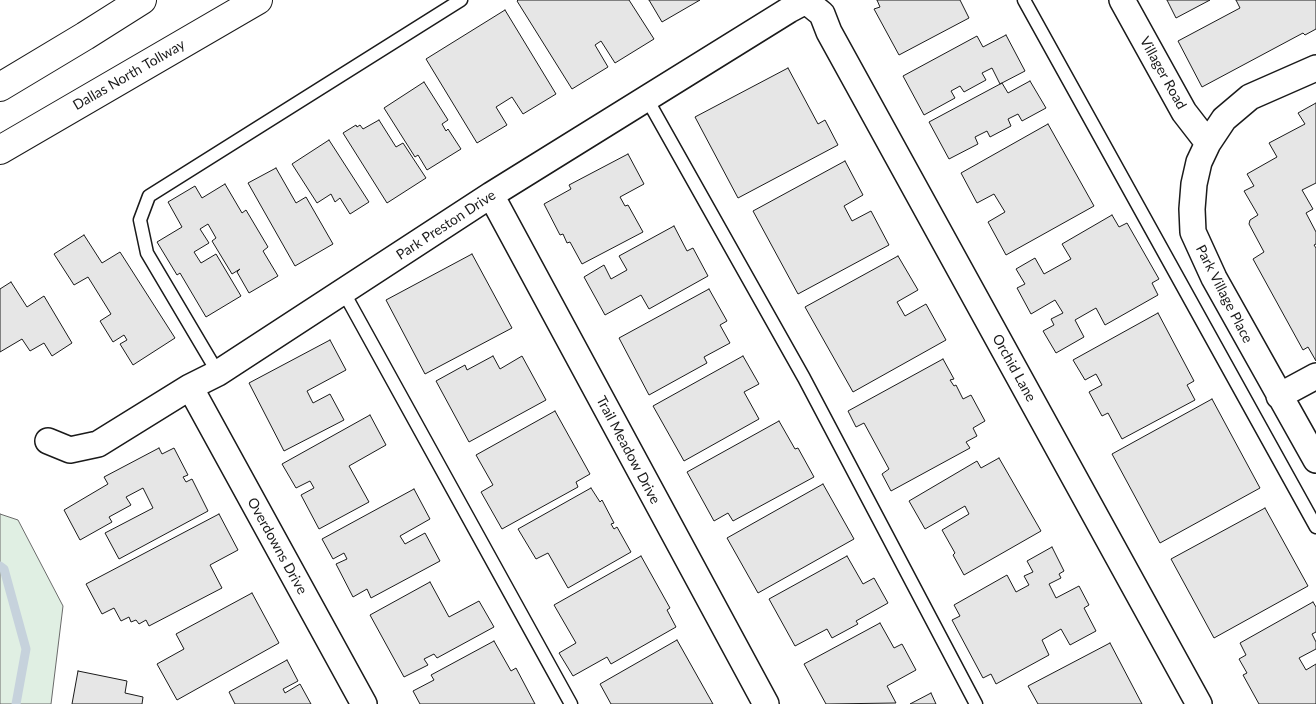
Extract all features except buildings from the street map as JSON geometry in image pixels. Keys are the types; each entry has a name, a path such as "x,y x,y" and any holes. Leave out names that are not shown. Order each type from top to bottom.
{"highway":[{"path":"0,86 142,0"},
{"name":"Dallas North Tollway","path":"0,150 258,0"}],"street":[{"name":"Park Preston Drive","path":"48,441 70,450 98,444 190,387 218,373 491,195 806,0 822,14 829,32"},
{"name":"Villager Road","path":"1122,0 1184,112 1208,143"},
{"name":"Orchid Lane","path":"829,32 1199,704"},
{"name":"Park Village Place","path":"1316,68 1250,98 1224,119 1208,143 1199,162 1194,184 1192,210 1193,232 1214,278 1316,460"},
{"name":"Trail Meadow Drive","path":"491,195 766,704"},
{"path":"1279,396 1316,376"},
{"name":"Overdowns Drive","path":"190,387 364,704"}],"lane":[{"path":"218,373 147,253 140,220 149,196 460,0"},
{"path":"1024,0 1316,528"},
{"path":"647,99 804,378 976,704"},
{"path":"343,292 571,704"}],"green space":[{"path":"0,514 18,520 63,606 51,704 0,704"}],"waterway":[{"path":"0,566 4,569 26,649 16,704"}]}
